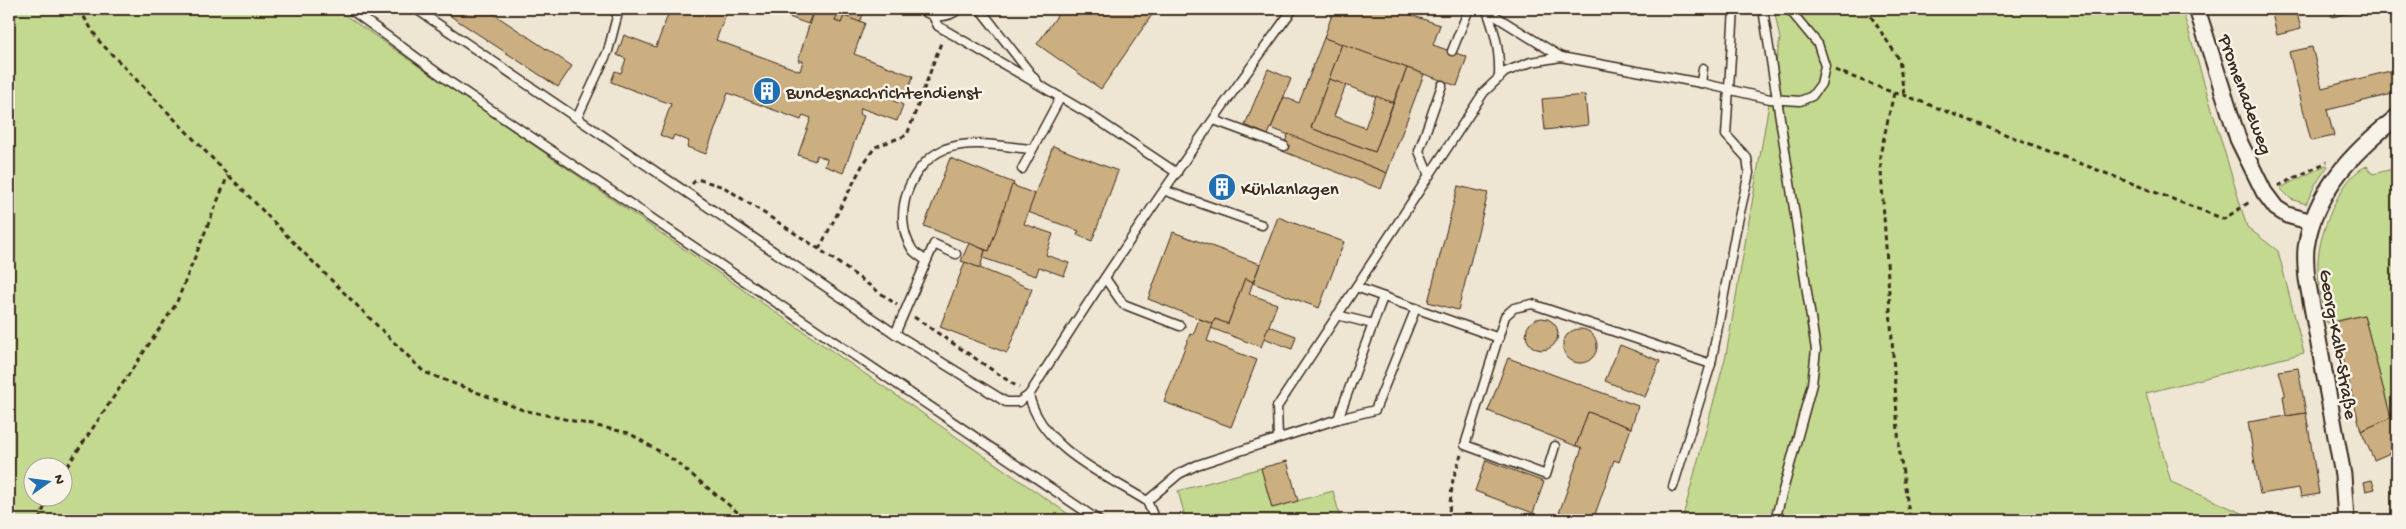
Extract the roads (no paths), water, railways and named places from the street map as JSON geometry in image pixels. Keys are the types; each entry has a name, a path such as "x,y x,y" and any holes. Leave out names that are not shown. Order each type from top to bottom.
{"street":[{"name":"Promenadeweg","path":"2197,9 2238,139 2264,192 2276,208 2286,215 2312,222"},
{"name":"Georg-Kalb-Straße","path":"2346,520 2343,474 2307,279 2306,249 2312,222 2322,199 2341,167 2373,136 2397,117"}],"lane":[{"path":"350,9 450,82 1098,520"},
{"path":"416,9 895,334 1006,402 1019,402 1029,395 1105,278 1293,9"},
{"path":"577,118 608,51 619,9"},
{"path":"920,9 933,16 948,15 959,9"},
{"path":"980,9 1039,86"},
{"path":"1452,51 1469,9"},
{"path":"1673,487 1711,364 1736,230 1750,173 1747,158 1726,135 1734,9"},
{"path":"1764,9 1816,350 1812,384 1775,520"},
{"path":"1278,438 1277,407 1484,92 1505,72 1531,62 1561,57 1700,83 1778,100 1800,101 1812,96 1821,84 1825,66 1818,44 1788,9"},
{"path":"1485,10 1561,57"},
{"path":"1485,10 1497,38 1500,61 1499,78"},
{"path":"933,16 938,26 1089,114 1177,173"},
{"path":"1700,83 1703,68"},
{"path":"1429,176 1419,151 1442,85"},
{"path":"1022,169 1060,98"},
{"path":"1214,120 1284,146"},
{"path":"926,261 912,250 901,221 903,202 914,177 930,159 944,149 964,144 1032,149"},
{"path":"1166,190 1262,225"},
{"path":"895,334 934,244 956,254"},
{"path":"1105,278 1123,304 1180,326"},
{"path":"1356,287 1499,338"},
{"path":"1338,419 1383,297"},
{"path":"1555,446 1546,475 1465,445 1505,316 1514,308 1532,304 1711,364"},
{"path":"1147,501 1168,483 1197,465 1338,419 1375,410 1416,308"},
{"path":"1337,315 1373,324"},
{"path":"1029,395 1033,411 1050,435 1070,453 1147,501 1154,520"}],"place":[{"name":"Bundesnachrichtendienst","path":"767,91"},
{"name":"Kühlanlagen","path":"1222,187"}]}
